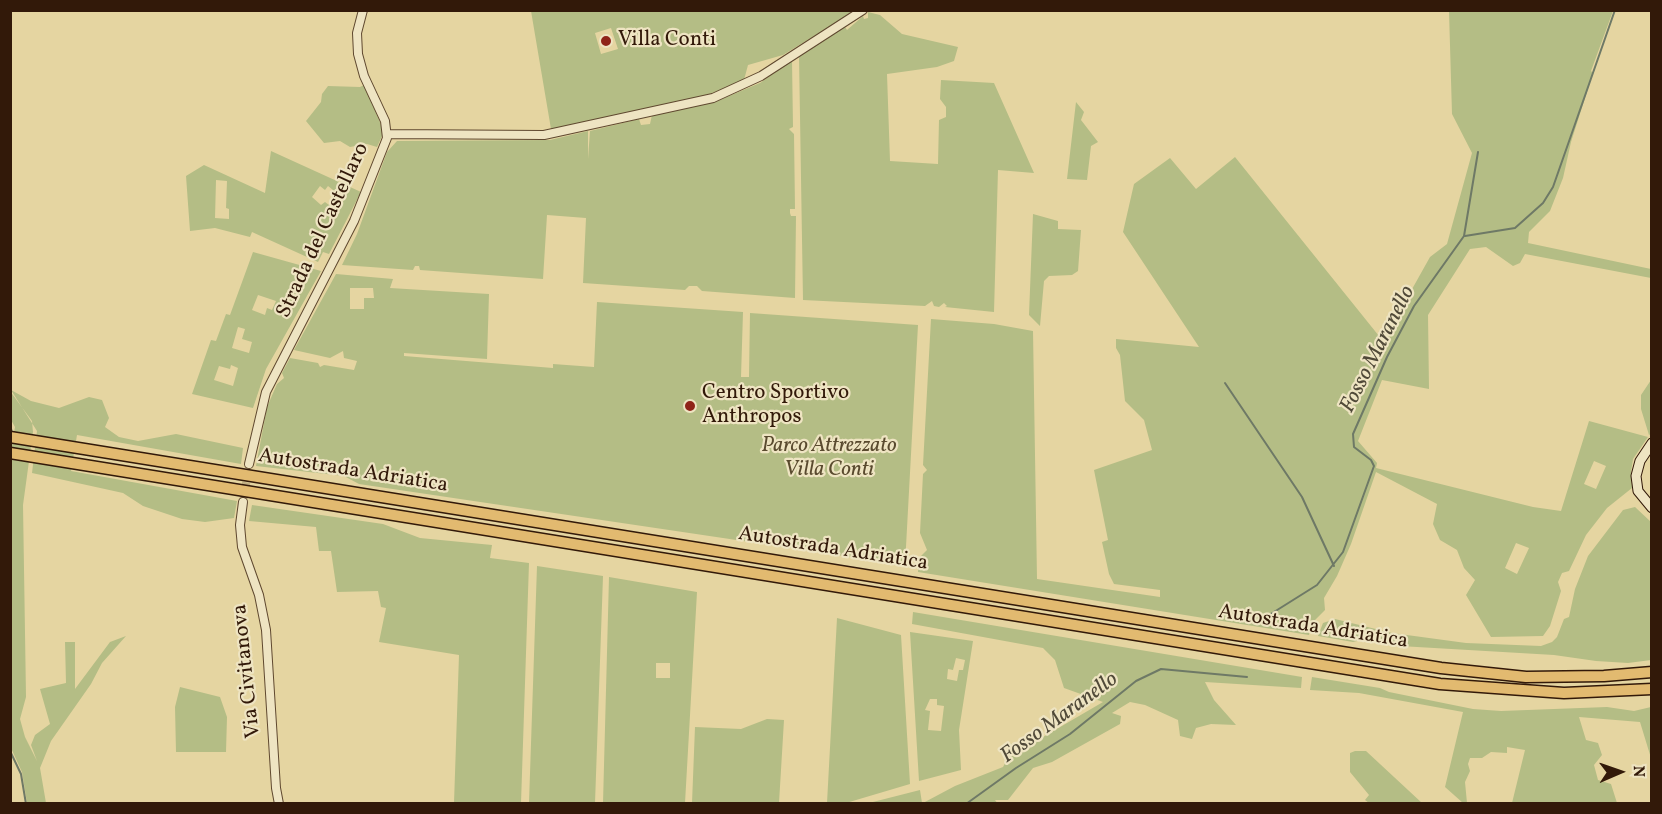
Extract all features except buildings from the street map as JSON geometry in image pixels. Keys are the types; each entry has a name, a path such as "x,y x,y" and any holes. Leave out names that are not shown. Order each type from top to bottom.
{"highway":[{"name":"Autostrada Adriatica","path":"10,436 1407,663 1526,676 1604,676 1652,672"},
{"name":"Autostrada Adriatica","path":"10,453 1440,684 1564,693 1652,689"}],"main road":[{"path":"1652,443 1640,461 1636,476 1638,491 1652,508"}],"street":[{"name":"Strada del Castellaro","path":"249,464 266,392 354,221 387,134 358,54 357,33 363,10"},
{"path":"387,134 544,135 713,98 761,76 863,10"},
{"name":"Via Civitanova","path":"243,502 240,525 242,547 259,595 266,630 279,804"}],"green space":[{"path":"531,11 855,11 783,55 748,65 744,80 705,96 551,129","holes":["611,28 618,49 601,54 595,33"]},
{"path":"1449,11 1613,11 1591,71 1593,73 1571,142 1563,178 1550,211 1529,232 1528,243 1651,269 1651,278 1525,254 1520,263 1513,266 1486,247 1470,249 1428,315 1429,389 1382,380 1358,441 1377,463 1376,468 1533,507 1561,511 1589,421 1648,437 1633,459 1632,488 1607,508 1586,535 1569,571 1562,573 1558,582 1561,591 1550,626 1543,636 1491,637 1466,595 1475,580 1464,568 1457,550 1440,540 1433,524 1437,504 1376,472 1351,544 1324,598 1325,610 1312,623 1309,635 918,572 919,558 927,550 920,533 923,474 927,470 923,465 931,319 994,324 1033,331 1037,579 1160,597 1160,590 1114,584 1109,574 1102,542 1108,540 1094,470 1152,450 1144,420 1125,401 1116,339 1199,347 1123,232 1134,184 1170,158 1196,189 1235,157 1383,341 1430,257 1447,244 1472,153 1452,114","holes":["1594,461 1606,466 1596,489 1584,484","1516,543 1529,548 1517,574 1505,568"]},
{"path":"868,12 880,15 902,34 958,47 954,61 937,67 887,74 890,161 938,164 939,120 946,117 946,107 940,99 941,80 994,83 1034,173 998,170 994,312 945,307 947,306 944,303 939,307 934,306 932,301 925,306 803,300 799,55 845,27 847,30 863,16 864,19 868,18"},
{"path":"792,60 793,127 789,129 794,134 795,209 790,209 790,213 791,216 796,216 795,298 702,291 697,286 689,286 685,290 583,283 586,218 547,215 543,279 420,270 419,266 415,266 413,270 342,265 357,234 387,152 397,141 550,140 588,131 588,159 590,131 639,119 641,125 650,124 652,115 717,101 760,83"},
{"path":"364,85 383,134 377,147 367,144 350,147 340,141 324,143 306,121 321,102 322,94 328,86 360,87"},
{"path":"1076,102 1084,112 1081,120 1098,142 1091,146 1087,180 1067,179"},
{"path":"271,151 361,192 329,254 323,252 318,262 252,232 250,237 215,228 190,231 186,176 204,165 265,193","holes":["216,180 227,181 226,208 229,209 229,219 215,218","320,186 325,190 328,186 338,194 329,205 325,202 321,205 312,197"]},
{"path":"1033,214 1058,221 1058,229 1081,230 1078,271 1072,275 1049,276 1044,281 1040,326 1029,315"},
{"path":"253,252 321,271 266,369 253,408 192,394 211,340 216,341 226,314 230,315","holes":["258,295 276,301 272,310 267,308 265,315 252,310","238,327 245,329 242,339 252,342 249,353 232,348","231,365 238,368 233,386 214,380 219,366 230,369"]},
{"name":"Parco Attrezzato Villa Conti","path":"336,274 393,279 390,288 489,294 487,359 404,353 404,356 553,368 553,364 594,367 597,302 743,312 741,377 749,377 750,313 918,325 905,565 359,484 344,476 256,466 267,407 277,384 284,378 282,373 290,358 318,363 320,367 324,365 354,370 357,361 344,358 343,351 330,358 294,350","holes":["350,288 373,288 374,298 364,298 364,309 350,309"]},
{"path":"1651,380 1652,433 1649,435 1641,409 1641,395"},
{"path":"11,390 31,401 59,408 89,397 102,400 109,418 105,427 119,437 138,441 176,434 243,448 241,464 77,435 71,471 237,501 234,518 205,522 182,519 143,506 123,493 32,473 37,431"},
{"path":"10,391 32,421 33,432 23,505 26,697 20,719 25,737 37,761 31,745 35,735 50,724 40,689 66,683 65,642 75,642 75,689 110,642 126,636 102,663 91,684 51,741 40,768 46,803 27,803 22,772 11,748 10,452 15,427 11,420"},
{"path":"252,505 383,524 420,538 492,545 490,558 529,563 521,803 454,803 459,655 379,642 386,608 381,607 378,591 337,592 331,551 319,551 316,527 249,521"},
{"path":"1635,507 1651,522 1651,660 1628,663 1596,661 1554,655 1400,646 1365,639 1353,642 1318,636 1323,623 1335,619 1392,633 1466,643 1541,646 1552,642 1557,637 1564,619 1569,617 1575,589 1588,556 1623,510"},
{"path":"537,566 603,576 595,803 529,803"},
{"path":"609,577 697,592 685,803 603,803","holes":["656,663 670,663 670,678 656,678"]},
{"path":"913,612 1302,677 1301,688 1205,682 1214,700 1236,725 1211,724 1196,728 1192,739 1180,736 1178,720 1145,705 1130,702 1112,713 1121,716 1120,724 1052,762 1033,768 1008,800 995,800 998,804 923,803 955,786 1003,767 1009,756 1008,744 1025,743 1043,737 1103,702 1064,688 1055,660 1043,648 912,624"},
{"path":"837,618 901,635 910,784 846,803 827,803"},
{"path":"910,632 973,641 959,730 961,770 919,781","holes":["956,658 965,660 963,670 959,670 957,681 947,679 948,669 953,670","930,699 937,699 937,705 944,706 941,731 928,730 930,711 925,710"]},
{"path":"1312,677 1380,688 1389,692 1473,709 1501,711 1607,707 1634,711 1651,707 1651,758 1640,722 1579,717 1586,740 1598,743 1602,755 1594,765 1598,780 1611,784 1617,803 1512,803 1525,750 1507,747 1507,753 1491,752 1482,758 1470,758 1468,764 1470,771 1465,782 1467,803 1463,803 1445,787 1463,712 1359,693 1310,690"},
{"path":"180,687 220,697 227,717 226,752 176,752 175,707"},
{"path":"767,719 784,720 779,803 692,803 695,727 741,729"},
{"path":"1366,751 1422,803 1369,803 1365,800 1369,795 1350,772 1350,753"},
{"path":"920,790 922,803 869,803"}],"waterway":[{"name":"Fosso Maranello","path":"1465,236 1515,228 1543,203 1553,187 1615,10"},
{"name":"Fosso Maranello","path":"1266,617 1317,585 1343,552 1374,466 1371,460 1354,447 1353,434 1387,357 1414,306 1464,236 1478,152"},
{"path":"1225,383 1302,497 1334,566"},
{"path":"10,424 12,433"},
{"name":"Fosso Maranello","path":"966,804 1016,768 1070,734 1136,681 1161,669 1247,677"},
{"path":"10,751 21,774 26,804"}],"tunnel":[{"path":"243,502 248,472"}],"place":[{"name":"Villa Conti","path":"606,41"},
{"name":"Centro Sportivo Anthropos","path":"690,406"}]}
